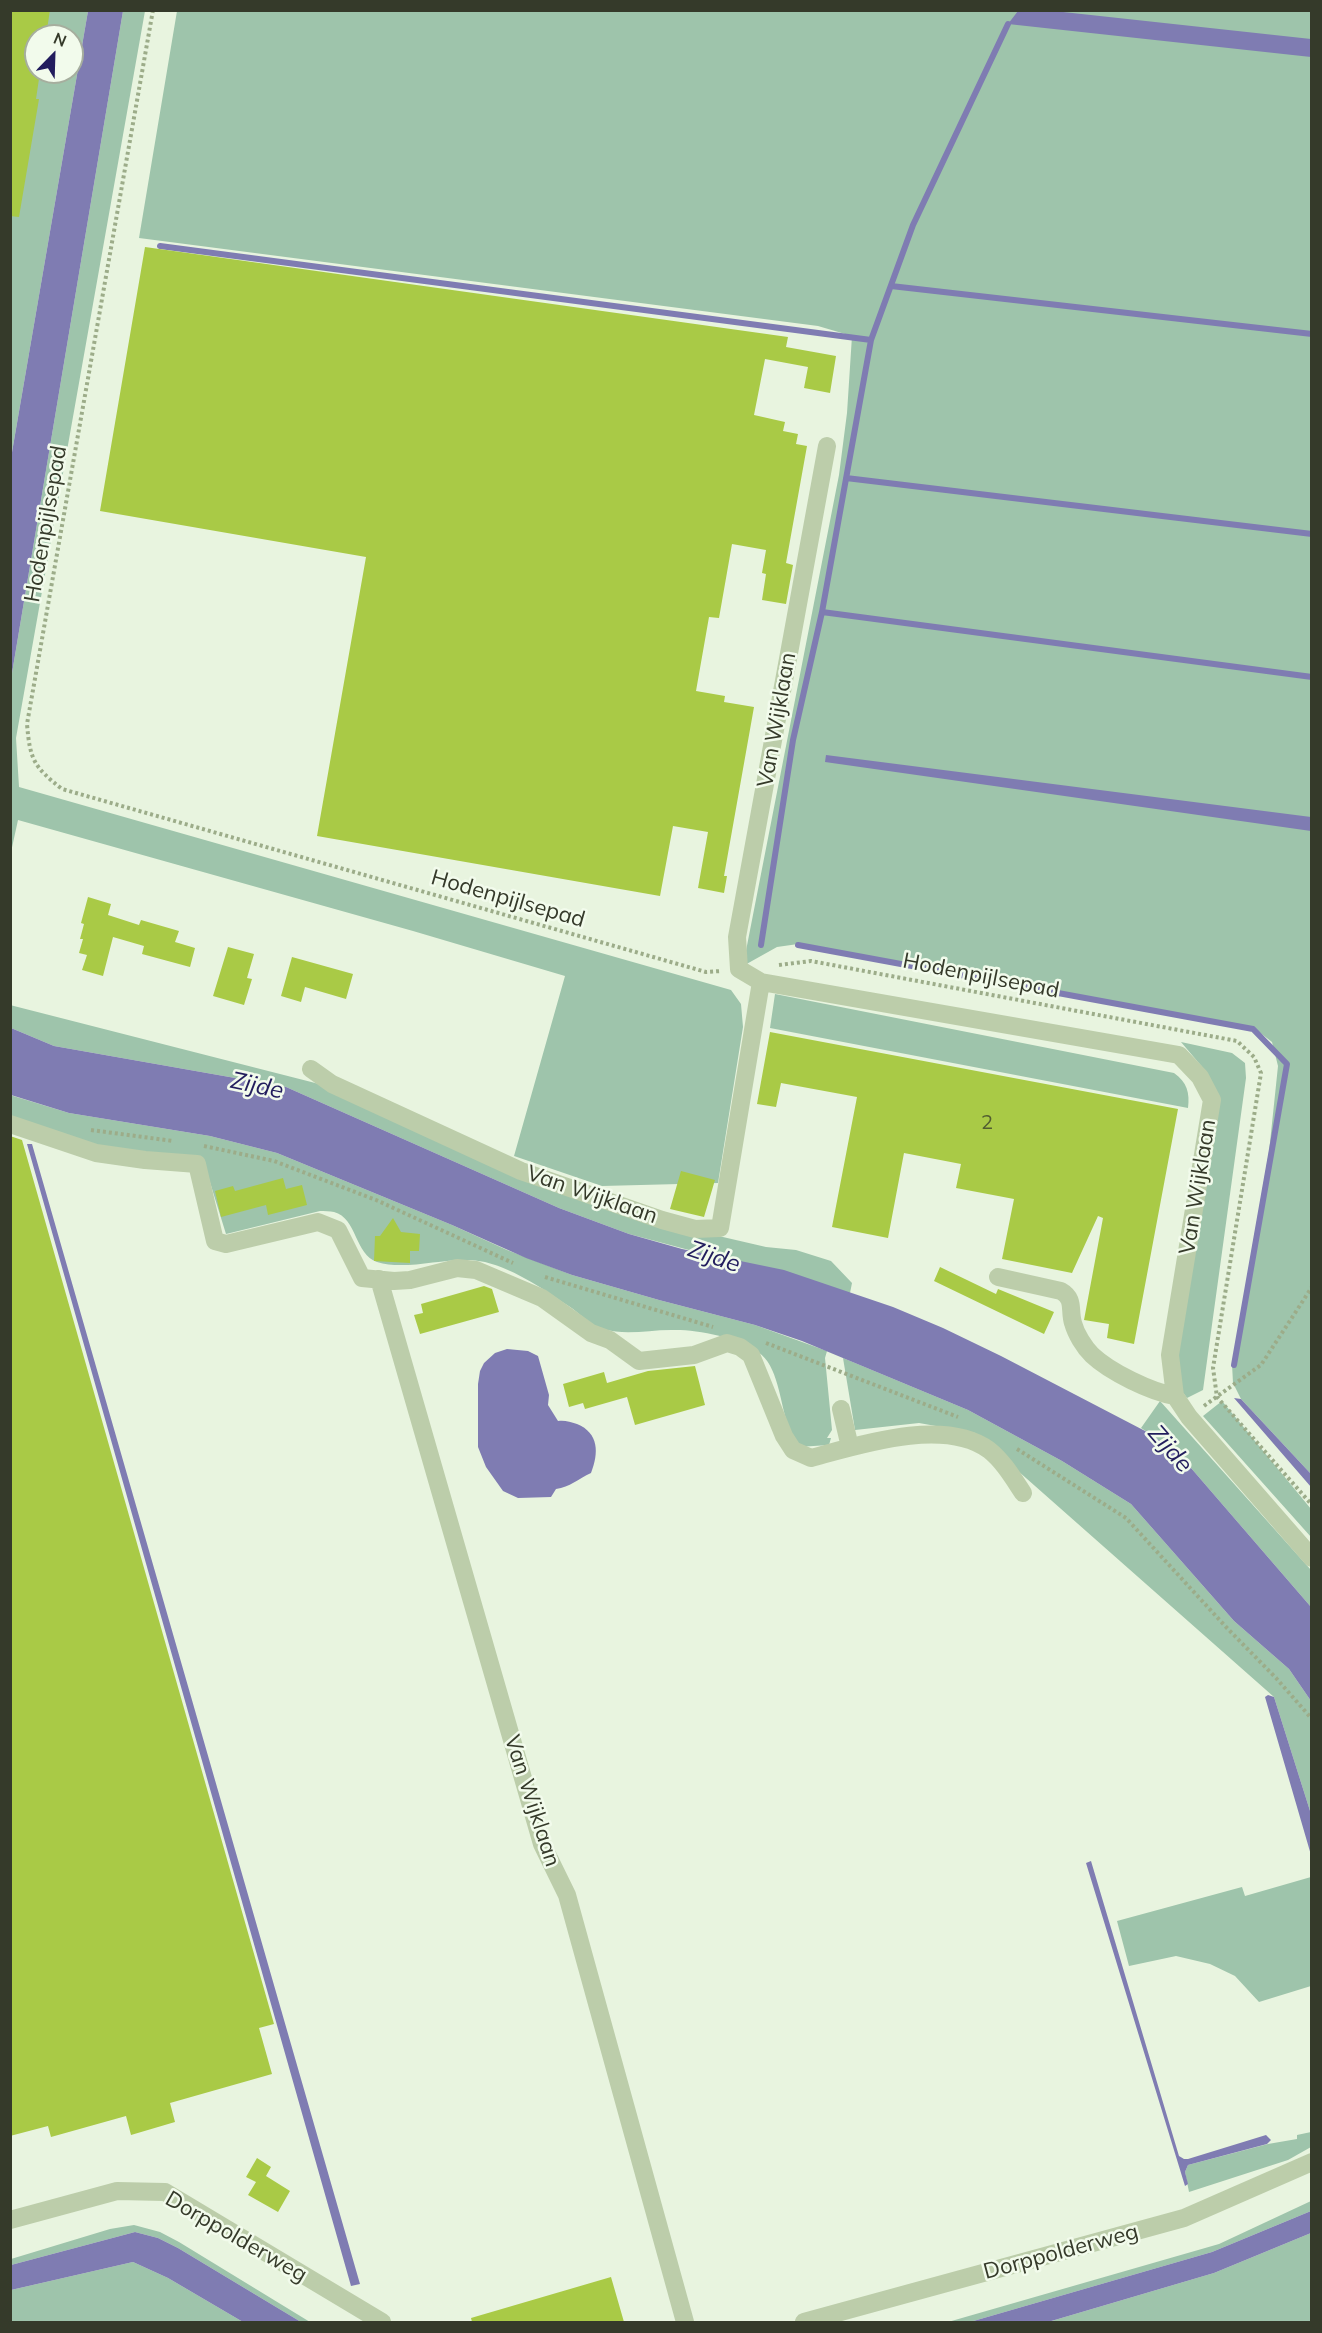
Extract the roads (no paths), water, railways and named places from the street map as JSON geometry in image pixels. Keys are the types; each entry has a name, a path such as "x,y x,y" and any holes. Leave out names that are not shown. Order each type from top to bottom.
{"street":[{"name":"Van Wijklaan","path":"827,446 737,937 739,969 761,982 1179,1055 1200,1077 1212,1100 1170,1355 1175,1396 1189,1417 1311,1558"},
{"name":"Van Wijklaan","path":"311,1069 332,1084 521,1172 662,1220 695,1228 720,1228 761,982"},
{"path":"10,1124 96,1153 197,1164 215,1241 226,1244 318,1222 338,1230 362,1278 410,1280 458,1268 476,1270 542,1298 591,1333 610,1340 639,1361 694,1355 727,1343 740,1347 751,1355 784,1436 793,1450 811,1458 850,1447 926,1433 974,1441 1000,1461 1023,1493"},
{"path":"998,1277 1061,1291 1067,1295 1071,1300 1073,1324 1083,1344 1093,1355 1160,1394 1175,1396"},
{"name":"Van Wijklaan","path":"379,1280 542,1844 567,1895 685,2322"},
{"path":"841,1409 850,1447"},
{"name":"Dorppolderweg","path":"804,2322 1184,2218 1311,2162"},
{"name":"Dorppolderweg","path":"10,2220 117,2191 165,2192 382,2322"}],"water":[{"path":"88,11 123,11 11,679 11,458 75,84 84,84 84,34"},
{"path":"1018,11 1054,11 1311,39 1311,57 1008,24"},
{"path":"826,755 1311,817 1311,831 825,762"},
{"name":"Zijde","path":"11,1028 54,1046 286,1087 559,1208 629,1234 682,1249 784,1270 893,1307 1001,1356 1147,1432 1170,1447 1191,1468 1311,1607 1311,1701 1289,1669 1234,1621 1131,1504 1062,1461 968,1410 802,1341 755,1325 572,1275 526,1258 277,1153 210,1136 69,1113 11,1095"},
{"path":"27,1144 32,1144 360,2284 351,2286"},
{"path":"507,1349 528,1351 538,1356 549,1395 548,1405 558,1421 570,1422 584,1428 590,1433 595,1444 596,1451 591,1473 570,1485 556,1489 551,1497 518,1498 503,1491 486,1467 478,1447 480,1371 484,1363 495,1353"},
{"path":"1234,1398 1241,1399 1311,1474 1311,1487"},
{"path":"1268,1695 1274,1697 1311,1814 1311,1855 1265,1697"},
{"path":"1091,1861 1179,2156 1188,2159 1266,2135 1271,2140 1267,2144 1188,2165 1185,2172 1188,2184 1185,2186 1086,1863"},
{"path":"1311,2211 1311,2233 1214,2273 1048,2322 970,2322 1212,2252"},
{"path":"135,2232 158,2238 178,2248 301,2322 243,2322 168,2278 133,2262 11,2290 11,2265"}],"waterway":[{"path":"761,945 793,740 822,612 871,340 913,225 1008,24"},
{"path":"160,246 871,340"},
{"path":"891,286 1312,334"},
{"path":"846,478 1312,534"},
{"path":"822,612 1312,677"},
{"path":"798,945 1253,1029 1287,1064 1234,1365"}]}
